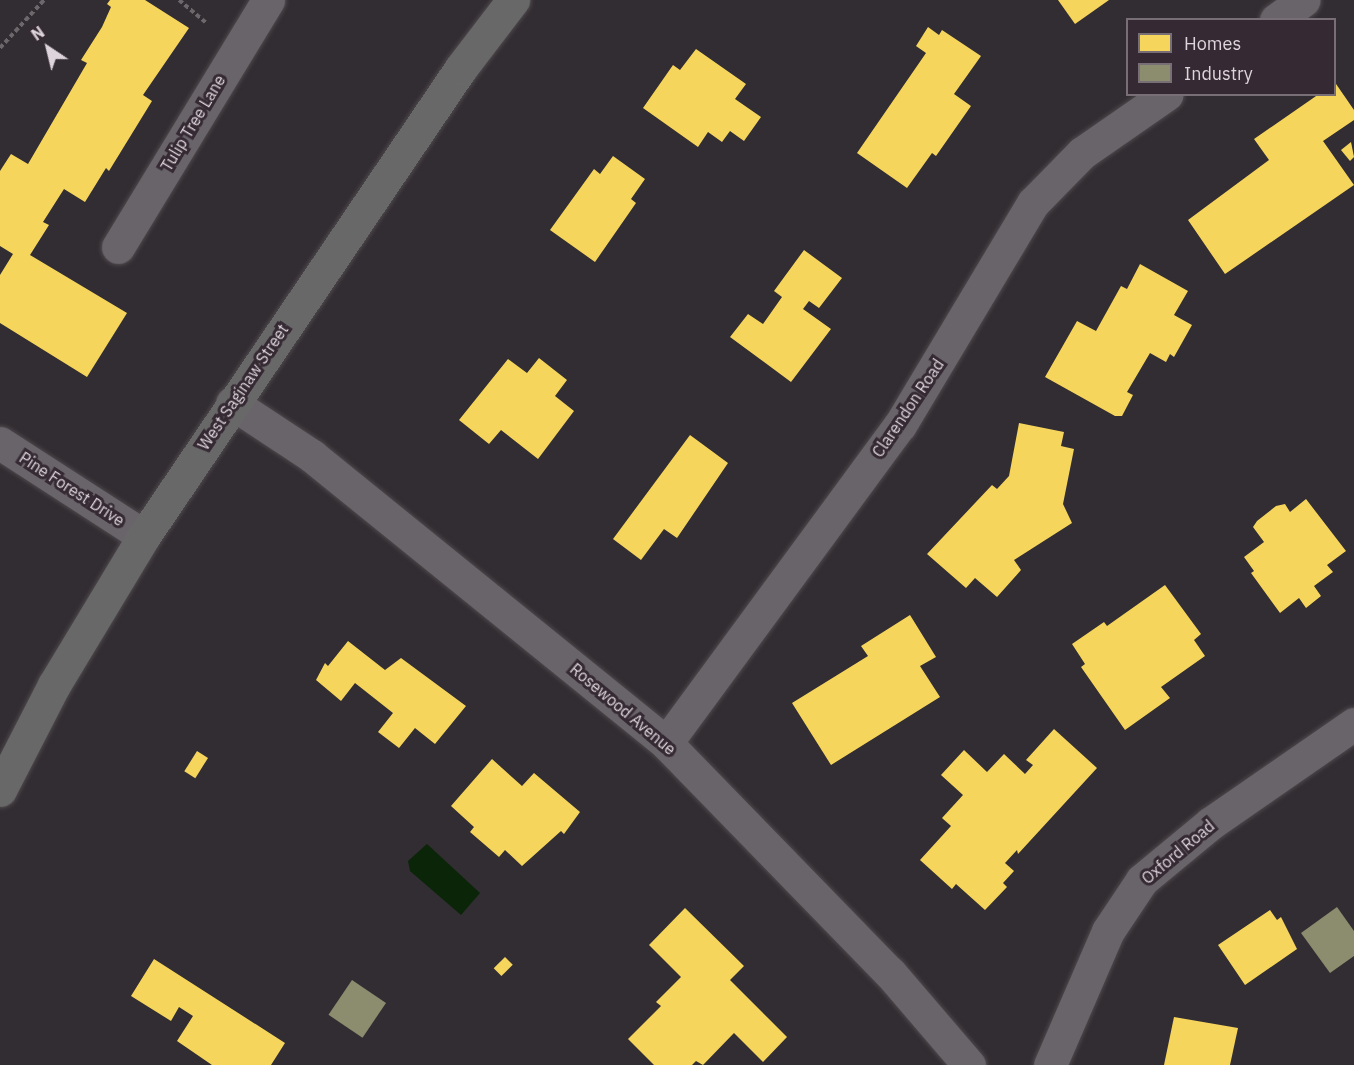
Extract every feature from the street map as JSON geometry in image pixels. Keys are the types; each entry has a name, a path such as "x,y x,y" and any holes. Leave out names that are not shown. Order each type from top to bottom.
{"main road":[{"name":"West Saginaw Street","path":"0,790 54,685 144,536 460,68 513,0"}],"street":[{"name":"Tulip Tree Lane","path":"118,247 268,0"},
{"path":"1279,18 1304,0"},
{"name":"Clarendon Road","path":"666,743 900,424 1033,203 1082,153 1164,96"},
{"name":"Rosewood Avenue","path":"232,403 312,456 666,743 891,974 969,1065"},
{"name":"Pine Forest Drive","path":"0,443 144,536"},
{"name":"Oxford Road","path":"1050,1065 1077,995 1108,931 1142,880 1211,823 1354,724"}],"path":[{"path":"0,48 44,0"},
{"path":"179,0 206,23"}],"shaded area":[{"path":"427,844 480,893 461,915 410,871 408,861"}],"building: Homes":[{"path":"110,0 145,0 189,28 143,95 152,101 109,171 106,168 85,202 64,189 43,222 49,225 30,255 127,313 87,377 0,323 0,275 13,254 0,246 0,171 11,154 28,164 87,63 81,60 102,27 111,7 107,4"},
{"path":"1058,0 1109,0 1075,24"},
{"path":"928,27 939,35 942,30 981,56 954,94 971,106 936,156 932,153 907,188 857,153 926,53 916,46"},
{"path":"696,49 746,84 735,99 761,117 744,141 730,131 722,142 708,132 698,147 643,108 673,65 680,70"},
{"path":"1336,84 1354,110 1354,120 1323,141 1354,185 1225,274 1188,220 1269,160 1254,139 1316,96 1336,96"},
{"path":"1351,142 1354,157 1350,161 1341,150"},
{"path":"613,156 645,179 631,199 636,203 595,262 550,230 594,169 600,174"},
{"path":"804,250 842,278 819,308 809,301 803,309 831,329 791,382 730,337 748,314 763,324 782,297 774,291"},
{"path":"1140,264 1188,291 1174,315 1192,325 1174,357 1170,354 1166,362 1150,353 1127,392 1133,395 1122,416 1115,416 1045,377 1077,321 1096,331 1121,286 1127,289"},
{"path":"539,358 567,380 555,396 574,411 538,459 501,430 489,444 459,420 508,359 527,373"},
{"path":"1019,423 1064,432 1061,446 1074,449 1063,504 1072,523 1014,560 1021,570 997,597 975,578 966,588 927,554 992,485 997,489 1009,476"},
{"path":"690,435 728,463 677,538 664,529 641,560 613,539"},
{"path":"1306,499 1346,551 1327,565 1333,572 1314,586 1321,596 1306,608 1299,598 1280,613 1251,573 1254,571 1244,557 1264,542 1253,527 1257,521 1276,506 1285,504 1290,512"},
{"path":"1165,585 1201,634 1194,640 1205,656 1161,687 1170,698 1125,730 1081,667 1085,664 1072,644 1104,622 1107,626"},
{"path":"910,615 936,657 920,666 940,697 831,765 792,703 868,656 861,646"},
{"path":"348,641 385,670 401,658 466,706 435,744 415,728 399,748 378,732 393,713 355,683 341,701 316,680 325,663 328,666"},
{"path":"1054,729 1097,768 1018,854 1017,850 1005,863 1014,871 1003,883 1007,887 985,910 956,884 952,889 920,860 951,826 942,818 963,795 941,775 964,750 987,772 1004,754 1025,774 1033,765 1026,760"},
{"path":"197,751 208,758 195,778 184,771"},
{"path":"492,759 522,786 534,773 580,812 564,834 561,831 522,866 505,850 499,857 470,832 474,827 451,806"},
{"path":"685,908 744,966 730,980 787,1037 763,1062 734,1033 703,1065 696,1061 692,1065 654,1065 628,1039 661,1006 656,1002 681,977 649,945"},
{"path":"1270,910 1277,920 1281,917 1297,949 1245,985 1218,945"},
{"path":"505,957 513,965 501,976 494,968"},
{"path":"154,959 285,1043 271,1065 212,1065 177,1041 193,1016 179,1007 171,1021 131,996"},
{"path":"1174,1017 1238,1028 1230,1065 1164,1065"}],"building: Industry":[{"path":"1337,907 1354,931 1354,956 1330,973 1301,933"},
{"path":"352,980 386,1003 363,1038 329,1015"}]}
